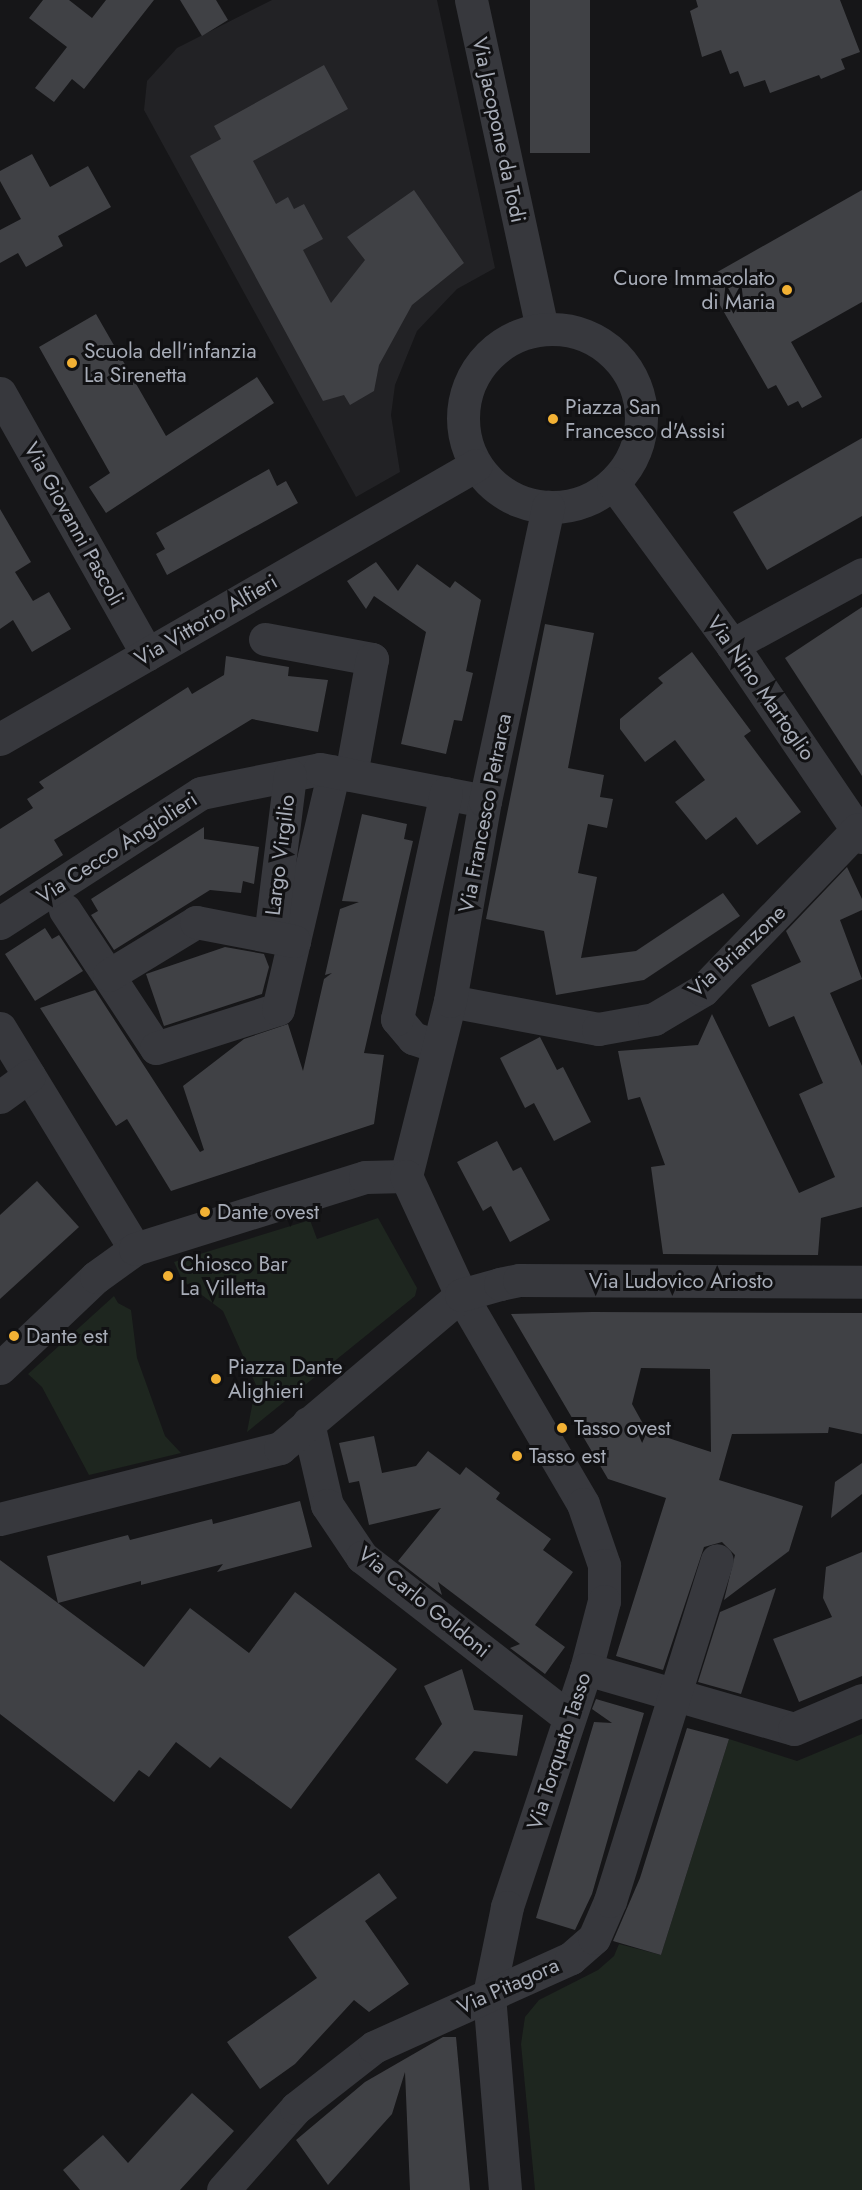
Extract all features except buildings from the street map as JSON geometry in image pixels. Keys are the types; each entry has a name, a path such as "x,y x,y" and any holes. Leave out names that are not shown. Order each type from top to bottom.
{"street":[{"name":"Via Jacopone da Todi","path":"471,0 542,328"},
{"path":"542,328 574,331 603,344 630,376 639,395 641,426 632,457 614,483 594,496 548,507 520,501 495,487 476,465 465,442 463,416 467,391 478,368 495,348 518,335 542,328"},
{"name":"Via Giovanni Pascoli","path":"0,393 147,654"},
{"name":"Via Vittorio Alfieri","path":"0,740 412,499 476,465"},
{"name":"Via Nino Martoglio","path":"614,483 732,645 860,833"},
{"name":"Via Francesco Petrarca","path":"407,1170 450,1001 485,801 548,507"},
{"path":"732,645 862,574"},
{"path":"65,910 156,1048 278,1009 282,938 343,773 372,659 265,639"},
{"name":"Via Cecco Angiolieri","path":"0,923 201,793 320,769 485,801"},
{"name":"Largo Virgilio","path":"282,938 290,775"},
{"name":"Via Francesco Petrarca","path":"437,1046 413,1038 397,1019 446,793"},
{"name":"Via Brianzone","path":"450,1001 598,1029 654,1019 703,990 860,833"},
{"path":"110,975 196,921 282,938"},
{"path":"0,1028 130,1242"},
{"path":"0,1096 29,1076"},
{"path":"0,1368 130,1242 365,1177 407,1170"},
{"name":"Via Torquato Tasso","path":"407,1170 461,1295 583,1504 604,1565 604,1601 586,1669 568,1717 507,1908 489,1995 505,2190"},
{"name":"Via Ludovico Ariosto","path":"461,1295 519,1280 862,1282"},
{"path":"0,1519 280,1448 461,1295"},
{"name":"Via Carlo Goldoni","path":"308,1423 327,1505 362,1557 568,1717"},
{"name":"Via Pitagora","path":"223,2190 296,2108 374,2047 572,1958 594,1938 610,1901 717,1560"},
{"path":"586,1669 794,1729 862,1700"}],"shaded area":[{"path":"272,0 437,0 495,268 457,289 417,331 395,385 391,415 400,472 356,497 144,110 147,81 177,48"},
{"path":"378,1218 417,1288 415,1296 247,1432 256,1385 223,1311 182,1280 174,1262 310,1220 317,1239"},
{"path":"114,1296 118,1303 131,1310 137,1358 165,1436 181,1453 89,1475 42,1387 28,1374"},
{"path":"862,1734 862,2190 535,2190 521,2044 525,2017 539,2000 598,1970 614,1956 619,1944 661,1955 729,1739 797,1761"}],"place":[{"name":"Cuore Immacolato di Maria","path":"787,290"},
{"name":"Scuola dell'infanzia La Sirenetta","path":"72,363"},
{"name":"Piazza San Francesco d'Assisi","path":"553,419"},
{"name":"Dante ovest","path":"205,1212"},
{"name":"Chiosco Bar La Villetta","path":"168,1276"},
{"name":"Dante est","path":"14,1336"},
{"name":"Piazza Dante Alighieri","path":"216,1379"},
{"name":"Tasso ovest","path":"562,1428"},
{"name":"Tasso est","path":"517,1456"}]}
